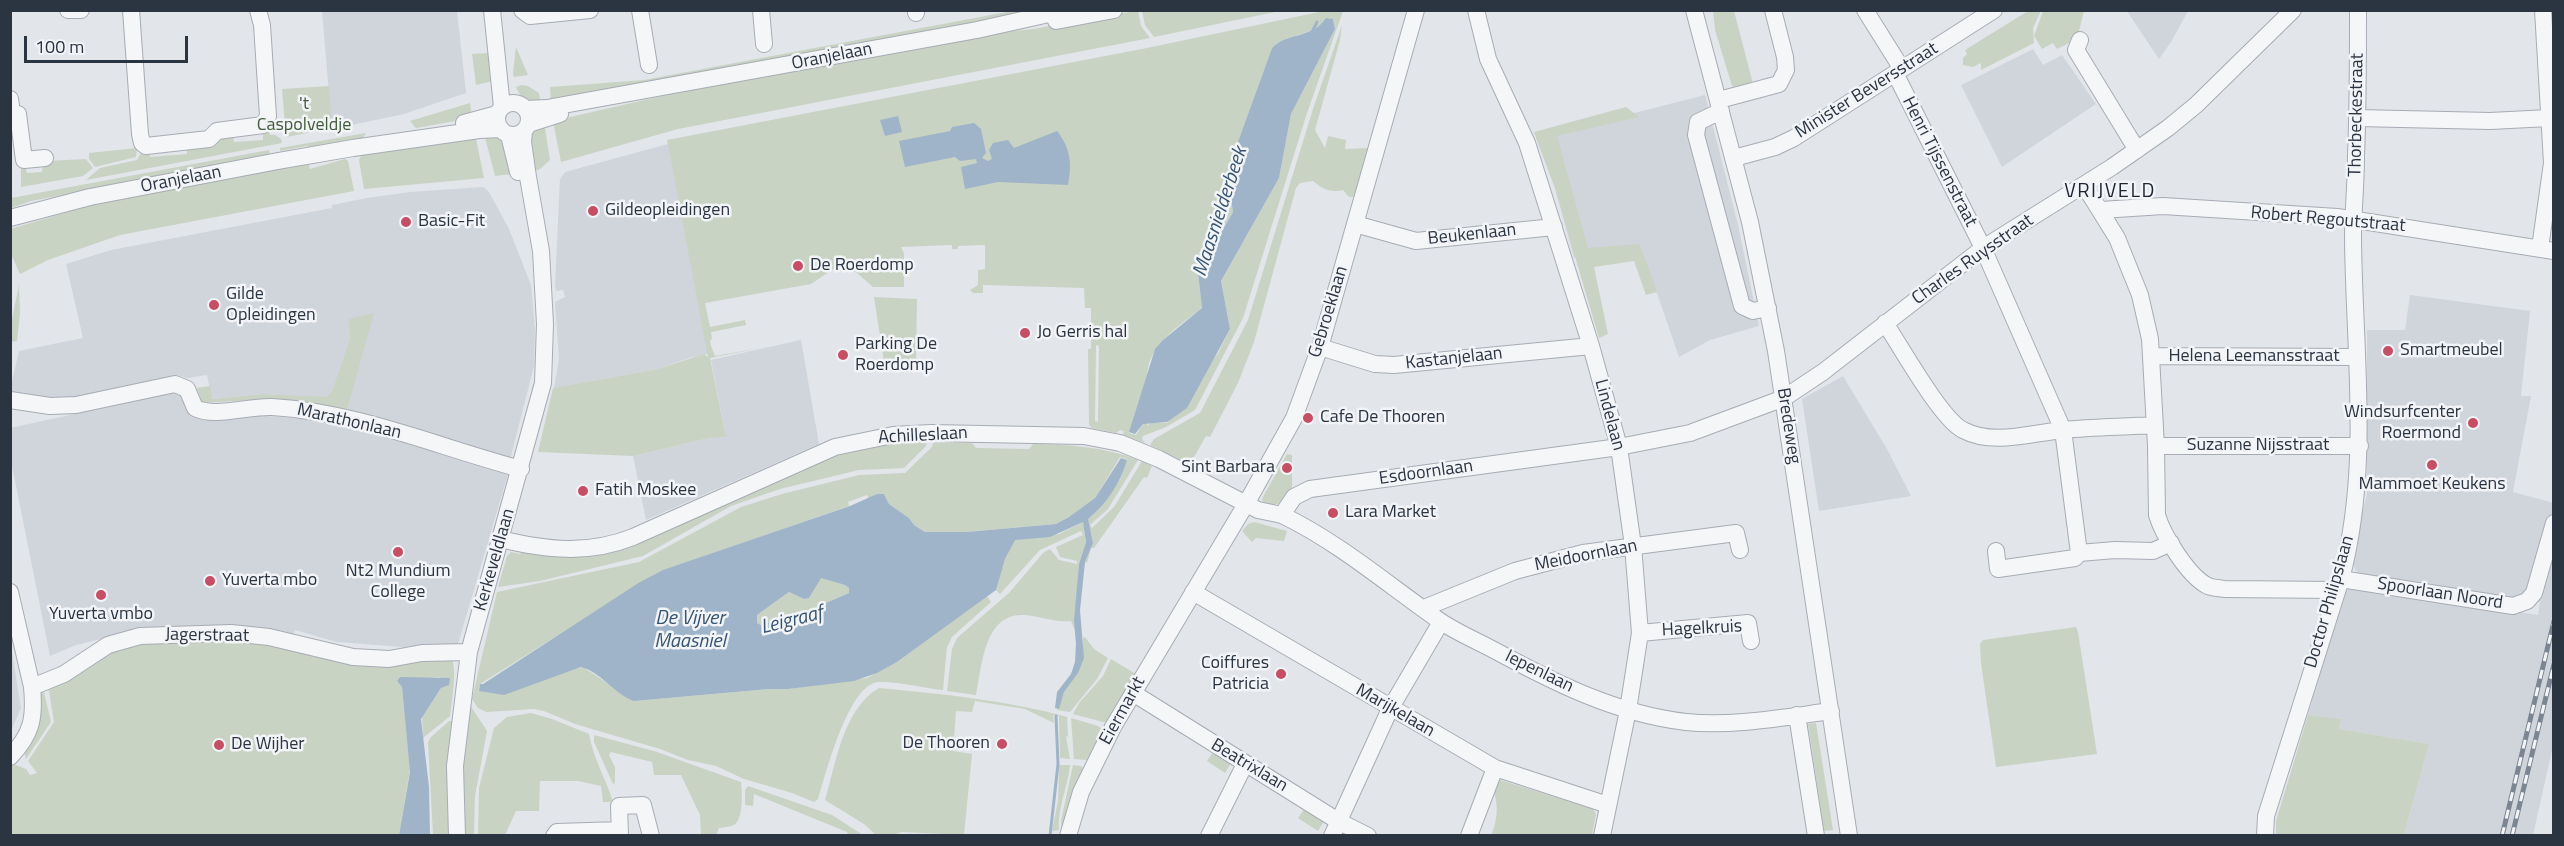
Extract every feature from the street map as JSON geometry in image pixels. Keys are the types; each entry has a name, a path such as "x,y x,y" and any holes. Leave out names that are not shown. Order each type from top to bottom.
{"street":[{"path":"68,10 81,10"},
{"path":"131,10 140,134 142,143 146,146 209,139 217,131 263,125 268,116 262,25 258,10"},
{"path":"526,13 590,10"},
{"path":"640,10 649,65"},
{"path":"761,10 764,44"},
{"name":"Oranjelaan","path":"10,218 90,197 353,148 409,133 478,121 513,119 547,108 977,30 1067,10"},
{"name":"Oranjelaan","path":"977,30 1035,25 1114,10"},
{"name":"Gebroeklaan","path":"1192,592 1246,504 1294,418 1320,347 1416,10"},
{"name":"Lindelaan","path":"1476,10 1488,59 1527,143 1591,346 1619,447 1633,546 1640,633 1628,710 1602,836"},
{"path":"1768,308 1753,310 1742,306 1696,135 1698,122 1720,106 1779,84 1786,70 1785,57 1773,10"},
{"name":"Henri Tijssenstraat","path":"1865,10 1899,72 1983,249 2063,430 2079,553"},
{"name":"Minister Beversstraat","path":"1734,158 1775,147 1794,138 1994,10"},
{"name":"Charles Ruysstraat","path":"1619,447 1690,433 1784,398 1823,372 1983,249 2137,150 2196,105 2294,10"},
{"name":"Thorbeckestraat","path":"2354,219 2358,10"},
{"path":"2543,10 2552,163 2547,249"},
{"name":"Bredeweg","path":"1696,14 1734,158 1768,308 1784,398 1849,836"},
{"name":"Kerkeveldlaan","path":"457,836 455,766 469,652 543,383 545,338 543,287 493,16"},
{"path":"2080,40 2076,50 2137,150"},
{"path":"10,99 12,112 18,114 24,160 45,158"},
{"path":"2357,118 2490,121 2549,118"},
{"name":"Spoorlaan Noord","path":"2084,185 2117,238 2140,294 2150,339 2157,446 2157,515 2160,525 2185,563 2207,586 2224,589 2339,584 2513,606 2527,601 2534,593 2553,523"},
{"name":"Robert Regoutstraat","path":"2101,210 2163,206 2354,219 2547,249"},
{"name":"Doctor Philipslaan","path":"2265,836 2266,816 2349,547 2360,446 2354,219"},
{"name":"Beukenlaan","path":"1355,224 1416,241 1554,227"},
{"path":"1885,323 1946,415 1962,430 1981,436 2002,438 2063,430 2154,425"},
{"name":"Kastanjelaan","path":"1320,347 1375,364 1394,365 1591,346"},
{"name":"Helena Leemansstraat","path":"2151,356 2357,357"},
{"name":"Marathonlaan","path":"10,400 50,406 76,405 175,384 188,389 195,408 206,413 254,406 306,409 352,419 520,469"},
{"name":"Achilleslaan","path":"500,539 536,548 560,550 605,547 633,537 824,451 893,435 1029,434 1101,439 1120,443 1159,459 1246,504"},
{"name":"Suzanne Nijsstraat","path":"2157,446 2360,446"},
{"name":"Esdoornlaan","path":"1282,515 1294,497 1310,489 1619,447"},
{"path":"1246,504 1258,510 1282,515"},
{"name":"Iepenlaan","path":"1282,515 1308,527 1441,622 1544,677 1628,710 1687,722 1730,721 1831,711"},
{"name":"Meidoornlaan","path":"1424,608 1515,571 1583,553 1736,533 1740,550"},
{"path":"1996,550 1998,569 2075,558 2079,553 2115,550 2153,551 2171,543"},
{"path":"10,592 32,687 34,707 32,725 20,748 10,757"},
{"name":"Eiermarkt","path":"1068,836 1081,792 1133,693 1192,592"},
{"name":"Marijkelaan","path":"1192,592 1495,768 1608,805"},
{"path":"1335,828 1390,709 1441,622"},
{"name":"Hagelkruis","path":"1640,633 1748,623 1750,641"},
{"name":"Jagerstraat","path":"32,687 64,674 108,645 140,636 231,633 269,637 362,658 389,659 422,653 469,652"},
{"name":"Beatrixlaan","path":"1133,693 1245,764 1335,828 1368,836"},
{"path":"1797,715 1816,836"},
{"path":"1209,836 1245,764"},
{"path":"1469,836 1495,768"},
{"path":"554,836 557,832 620,833 619,806 643,805 651,836"}],"shaded area":[{"path":"322,11 457,11 466,93 404,114 332,129"},
{"path":"2127,11 2188,11 2159,59"},
{"path":"2033,49 2043,65 2062,55 2096,104 2002,167 1961,85"},
{"path":"1705,95 1738,225 1759,326 1710,340 1679,357 1640,244 1574,258 1555,188 1536,138"},
{"path":"668,144 696,290 705,303 712,353 658,369 554,388 559,359 555,302 565,297 563,290 556,291 555,285 560,179 565,172"},
{"path":"483,187 489,192 509,229 531,285 535,329 534,366 510,460 347,410 348,408 319,398 262,394 212,399 207,375 187,378 177,375 74,397 52,399 12,392 11,386 19,351 83,338 66,264 111,250 332,208 332,205 367,198 410,192"},
{"path":"2410,295 2530,311 2521,396 2531,396 2513,492 2554,503 2553,746 2533,835 2404,835 2429,744 2339,729 2341,719 2308,715 2344,591 2352,587 2538,615 2540,602 2359,576 2349,557 2367,495 2367,330 2405,330"},
{"path":"801,340 819,444 646,520 633,456 705,439 726,437 711,360"},
{"path":"1843,376 1887,449 1911,496 1819,511 1802,399"},
{"path":"181,391 188,410 199,419 255,415 340,422 508,474 458,644 402,647 337,642 295,630 293,635 178,627 124,631 76,645 50,656 11,461 10,428"},
{"path":"11,646 21,708 10,731"}],"green space":[{"path":"1012,11 1049,11 551,104 550,87 644,80"},
{"path":"1138,11 1141,26 1150,38 678,129 561,162 553,121 666,95 984,34 1033,29"},
{"path":"1142,11 1280,11 1154,37 1145,25"},
{"path":"1324,11 1343,11 1307,113 1243,318 1195,410 1166,427 1143,436 1145,443 1123,435 1124,431 1120,430 1116,433 1092,428 1089,425 1088,349 1091,349 1091,308 1085,308 1084,288 983,285 983,293 973,293 970,290 978,285 978,270 985,269 985,245 958,246 958,249 952,249 952,245 901,247 904,253 904,287 873,287 856,272 835,268 811,284 705,303 710,327 745,320 746,325 711,332 712,339 709,341 715,356 766,347 710,358 726,437 705,439 633,456 538,452 553,388 658,369 704,354 708,357 667,140 1147,48","holes":["1326,18 1333,19 1335,29 1291,114 1279,178 1221,281 1230,329 1218,353 1167,423 1150,423 1148,426 1147,423 1143,424 1136,435 1129,433 1153,354 1166,337 1202,308 1198,273 1233,212 1227,172 1272,48 1285,39 1314,29","1096,345 1099,346 1098,422 1095,421"]},
{"path":"1713,11 1734,11 1753,84 1738,89 1732,86 1715,30"},
{"path":"2028,11 2041,11 2033,28 2034,43 1981,70 1981,63 1973,67 1963,65 1963,58 1967,54 1965,50"},
{"path":"2043,11 2084,11 2077,39 2057,49 2053,43 2042,49 2034,36"},
{"path":"1342,25 1315,130 1325,148 1328,136 1346,140 1345,149 1369,148 1355,197 1349,197 1343,190 1326,190 1313,181 1300,183 1296,188 1254,342 1238,383 1210,437 1206,436 1190,464 1150,445 1154,439 1200,413 1248,320 1313,109"},
{"path":"516,46 528,75 514,77"},
{"path":"488,53 493,81 476,85 472,54"},
{"path":"522,85 539,93 541,105 529,102 520,95 516,87"},
{"name":"'t Caspolveldje","path":"329,86 332,128 286,137 282,89"},
{"path":"470,103 472,118 416,128 410,121"},
{"path":"1626,107 1639,117 1557,136 1588,248 1640,244 1657,292 1646,295 1634,261 1594,267 1608,334 1599,338 1555,188 1534,132"},
{"path":"544,122 550,160 540,169 531,172 527,151 531,130"},
{"path":"268,128 270,135 281,139 282,143 86,180 100,168 137,160 142,151 149,152 150,157 187,154 187,144 233,135 234,142 263,140 263,129"},
{"path":"366,133 363,138 308,149 307,146 280,151 280,148"},
{"path":"484,133 493,135 503,142 513,174 495,176"},
{"path":"475,134 484,178 364,189 359,160 363,152"},
{"path":"137,148 136,157 95,167 89,159 89,153"},
{"path":"269,150 270,156 31,201 11,208 11,198"},
{"path":"86,159 93,168 83,176 21,187 21,166 25,166 27,173 42,172 43,164 47,161"},
{"path":"345,159 348,161 354,191 120,235 48,260 20,274 11,254 10,229 92,205 308,162 310,169"},
{"path":"19,285 20,313 17,341 11,342 11,324"},
{"path":"874,297 917,299 916,363 884,362"},
{"path":"374,313 347,410 310,402 267,399 202,403 197,388 210,386 212,399 262,394 326,397 332,392 350,339 349,319"},
{"path":"927,439 926,446 904,468 859,470 780,489 731,506 643,556 540,581 498,587 507,556 511,552 520,554 522,550 549,556 742,494 744,497 745,493 827,457 877,444"},
{"path":"933,443 972,443 976,448 1029,449 1033,444 1074,446 1100,449 1138,460 1108,509 1090,525 1092,528 1114,507 1142,461 1152,466 1147,478 1144,477 1094,548 1091,548 1087,563 1085,562 1093,542 1087,519 1112,492 1121,477 1127,459 1120,457 1095,498 1056,524 967,532 925,532 889,504 884,494 877,494 869,499 867,495 848,502 849,506 659,572 480,684 479,691 583,667 634,701 788,689 867,678 897,662 987,596 991,602 952,637 947,647 943,690 878,682 867,687 857,698 840,732 818,799 814,802 744,779 716,766 688,760 660,749 575,724 544,711 534,709 486,712 478,708 472,699 497,592 639,562 741,507 782,494 859,475 905,473 932,447"},
{"path":"1287,454 1292,455 1292,488 1278,504 1265,504 1263,497"},
{"path":"1083,522 1086,542 1079,564 1075,630 1071,621 1024,615 1011,617 1000,623 987,643 976,695 947,691 952,649 957,638 1009,593 1043,553 1050,549 1059,560 1077,564 1077,561 1060,557 1056,547 1083,535 1081,531 1040,550 1000,594 996,588 1014,540 1059,534"},
{"path":"1254,522 1287,531 1284,541 1256,538 1252,542 1242,531 1248,524"},
{"path":"820,577 845,585 849,588 849,593 812,609 761,625 757,623 757,615 789,592 804,599 809,598"},
{"path":"2076,627 2097,754 1996,767 1980,644 1983,640"},
{"path":"1085,637 1094,649 1108,658 1097,679 1070,712 1057,710 1064,692 1082,663 1083,638"},
{"name":"De Wijher","path":"229,638 452,659 454,679 450,716 423,738 422,717 441,688 447,684 439,677 420,679 400,677 397,681 402,687 410,769 399,835 11,835 10,766 13,764 26,769 30,775 37,773 28,761 54,722 48,685 126,644"},
{"path":"1111,659 1136,674 1111,722 1073,714 1079,703 1103,676"},
{"path":"43,688 51,722 26,759 24,751"},
{"path":"879,688 997,702 1067,717 1068,736 1066,737 1070,759 1060,758 1059,716 1053,715 1054,723 1025,709 975,701 972,712 956,711 953,751 972,754 964,835 902,832 893,835 876,835 864,824 825,800 837,754 849,723 867,697"},
{"path":"468,702 487,731 475,796 474,835 464,836 462,776"},
{"path":"531,713 589,734 593,752 613,802 603,802 601,786 578,781 540,781 539,811 516,811 505,835 478,836 479,788 494,728 507,717"},
{"path":"2308,715 2341,719 2339,729 2429,744 2404,835 2276,835 2276,821"},
{"path":"1071,718 1102,729 1087,760 1074,759"},
{"path":"449,721 452,721 451,835 433,835 428,742"},
{"path":"1816,723 1833,830 1824,831 1808,724"},
{"path":"594,735 654,751 741,782 742,805 737,822 732,826 719,828 716,835 701,835 700,815 681,775 654,775 652,762 611,752 609,755 615,767 615,783 613,784 594,742"},
{"path":"1213,752 1231,763 1225,773 1207,761"},
{"path":"1059,765 1070,765 1059,830 1052,831 1058,801"},
{"path":"1073,765 1081,766 1085,770 1062,833 1061,821"},
{"path":"1500,780 1593,809 1596,814 1592,835 1491,836 1497,811 1492,787 1494,782"},
{"path":"748,786 832,815 863,835 848,835 847,832 754,794 753,806 745,805 745,790"},
{"path":"1304,809 1324,821 1318,831 1298,818"}],"water":[{"path":"1326,18 1333,19 1335,29 1291,114 1279,178 1221,281 1230,329 1187,408 1167,422 1143,424 1135,434 1129,432 1155,349 1202,308 1198,273 1233,212 1227,172 1272,48 1285,40 1307,33"},
{"path":"898,116 902,132 885,136 880,120"},
{"path":"974,123 981,129 986,153 982,158 988,161 992,159 989,150 993,143 1008,140 1014,148 1057,131 1068,150 1070,170 1068,185 998,182 965,189 961,167 977,163 976,159 960,161 955,157 905,167 899,141 950,131 952,127"},
{"name":"De Vijver Maasniel","path":"1121,458 1127,460 1112,493 1088,519 1093,543 1085,562 1080,610 1084,658 1078,673 1064,692 1059,709 1055,708 1057,692 1071,674 1075,662 1074,621 1079,564 1086,542 1083,522 1050,537 1015,540 1005,559 996,590 897,662 877,673 854,681 788,689 634,701 595,673 581,667 504,695 479,691 480,684 640,582 663,570 850,506 877,494 884,494 889,504 925,532 967,532 1056,524 1095,498","holes":["821,578 849,588 849,593 812,609 761,625 757,623 757,615 789,592 804,599 809,598"]},
{"path":"400,677 450,678 449,685 441,688 421,719 429,787 430,835 399,835 410,772 402,687 397,681"}],"waterway":[{"name":"Maasnielderbeek","path":"1311,34 1317,22"},
{"name":"Maasnielderbeek","path":"1050,836 1058,764 1056,716"}],"railway":[{"path":"2502,836 2554,621"},
{"path":"2512,836 2554,664"}],"place":[{"name":"Gildeopleidingen","path":"593,211"},
{"name":"Basic-Fit","path":"406,222"},
{"name":"De Roerdomp","path":"798,266"},
{"name":"Gilde Opleidingen","path":"214,305"},
{"name":"Jo Gerris hal","path":"1025,333"},
{"name":"Smartmeubel","path":"2388,351"},
{"name":"Parking De Roerdomp","path":"843,355"},
{"name":"Cafe De Thooren","path":"1308,418"},
{"name":"Windsurfcenter Roermond","path":"2473,423"},
{"name":"Mammoet Keukens","path":"2432,465"},
{"name":"Sint Barbara","path":"1287,468"},
{"name":"Fatih Moskee","path":"583,491"},
{"name":"Lara Market","path":"1333,513"},
{"name":"Nt2 Mundium College","path":"398,552"},
{"name":"Yuverta mbo","path":"210,581"},
{"name":"Yuverta vmbo","path":"101,595"},
{"name":"Coiffures Patricia","path":"1281,674"},
{"name":"De Thooren","path":"1002,744"},
{"name":"De Wijher","path":"219,745"}],"district":[{"name":"VRIJVELD","path":"2110,192"}],"water label":[{"name":"Leigraaf","path":"792,621"}]}
